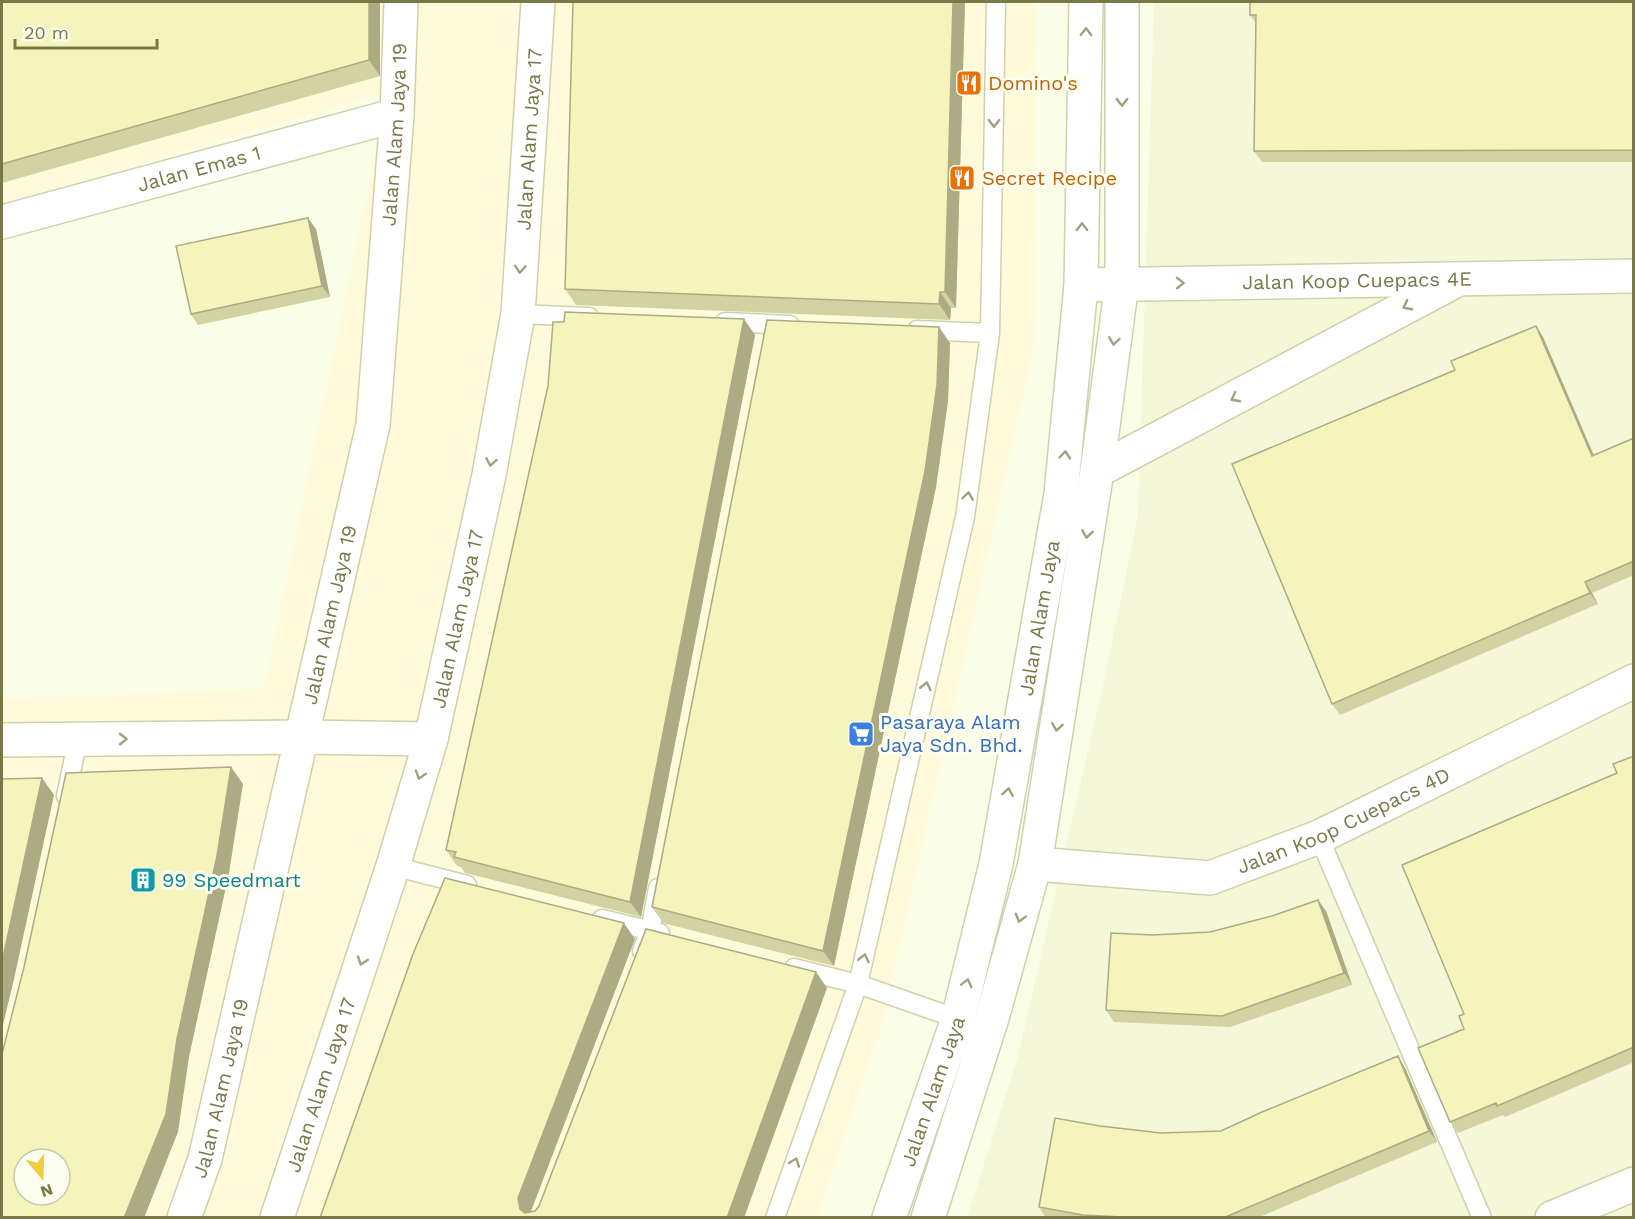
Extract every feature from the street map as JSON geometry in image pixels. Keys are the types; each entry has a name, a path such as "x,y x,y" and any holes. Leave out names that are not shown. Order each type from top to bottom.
{"street":[{"name":"Jalan Alam Jaya 19","path":"184,1218 205,1159 373,425 397,115 400,2"},
{"name":"Jalan Alam Jaya 17","path":"277,1218 393,866 431,739 489,475 518,314 538,2"},
{"name":"Jalan Alam Jaya","path":"888,1218 958,1019 996,864 1061,494 1081,285 1086,2"},
{"name":"Jalan Alam Jaya","path":"928,1218 992,1018 1035,864 1097,471 1122,283 1122,2"},
{"name":"Jalan Emas 1","path":"2,222 397,115"},
{"name":"Jalan Koop Cuepacs 4E","path":"1081,285 1634,276"},
{"path":"1097,471 1459,279"},
{"name":"Jalan Koop Cuepacs 4D","path":"1035,864 1210,878 1319,837 1634,681"},
{"path":"2,740 301,737 431,739"},
{"path":"1552,1218 1634,1184"}],"lane":[{"path":"775,1218 858,984 965,517 990,333 996,2"},
{"path":"518,314 601,317"},
{"path":"709,321 804,325"},
{"path":"764,347 769,324"},
{"path":"897,329 990,333"},
{"path":"63,808 78,739"},
{"path":"1319,837 1482,1218"},
{"path":"393,866 482,889"},
{"path":"637,964 650,931 661,872"},
{"path":"583,914 673,937"},
{"path":"777,963 858,984 958,1019"}],"shaded area":[{"path":"2,2 1036,2 1034,347 881,1028 817,1217 2,1217 2,699 264,689 388,92 2,203"},
{"path":"1154,2 1633,2 1633,1217 967,1218 1017,1060 1104,681 1138,516"}],"building":[{"path":"2,2 369,2 369,60 2,164"},
{"path":"573,2 953,2 945,292 940,292 939,304 565,289"},
{"path":"1250,2 1634,2 1634,150 1254,151 1256,15 1250,15"},
{"path":"308,218 322,286 191,314 176,246"},
{"path":"565,312 744,319 630,902 454,857 456,852 446,850 548,386 553,322 564,322"},
{"path":"767,320 939,327 937,385 925,471 823,951 652,907"},
{"path":"1536,326 1592,456 1634,438 1634,561 1585,582 1590,593 1332,704 1232,464 1455,370 1451,361"},
{"path":"1634,756 1634,1047 1497,1106 1496,1103 1450,1122 1418,1048 1464,1029 1459,1016 1464,1014 1402,865 1617,773 1613,764"},
{"path":"231,767 217,856 177,1039 166,1114 124,1218 2,1218 2,1054 24,967 66,773"},
{"path":"42,778 2,962 2,779"},
{"path":"445,878 624,923 518,1198 520,1209 525,1213 535,1211 539,1206 646,929 816,972 727,1218 320,1218 413,954"},
{"path":"1318,900 1344,973 1222,1016 1106,1010 1111,933 1153,935 1210,932 1272,916"},
{"path":"1398,1056 1429,1131 1223,1218 1083,1215 1039,1207 1055,1118 1161,1133 1221,1131"}],"place":[{"name":"Domino's","path":"969,83"},
{"name":"Secret Recipe","path":"962,178"},
{"name":"Pasaraya Alam Jaya Sdn. Bhd.","path":"861,734"},
{"name":"99 Speedmart","path":"143,880"}]}
